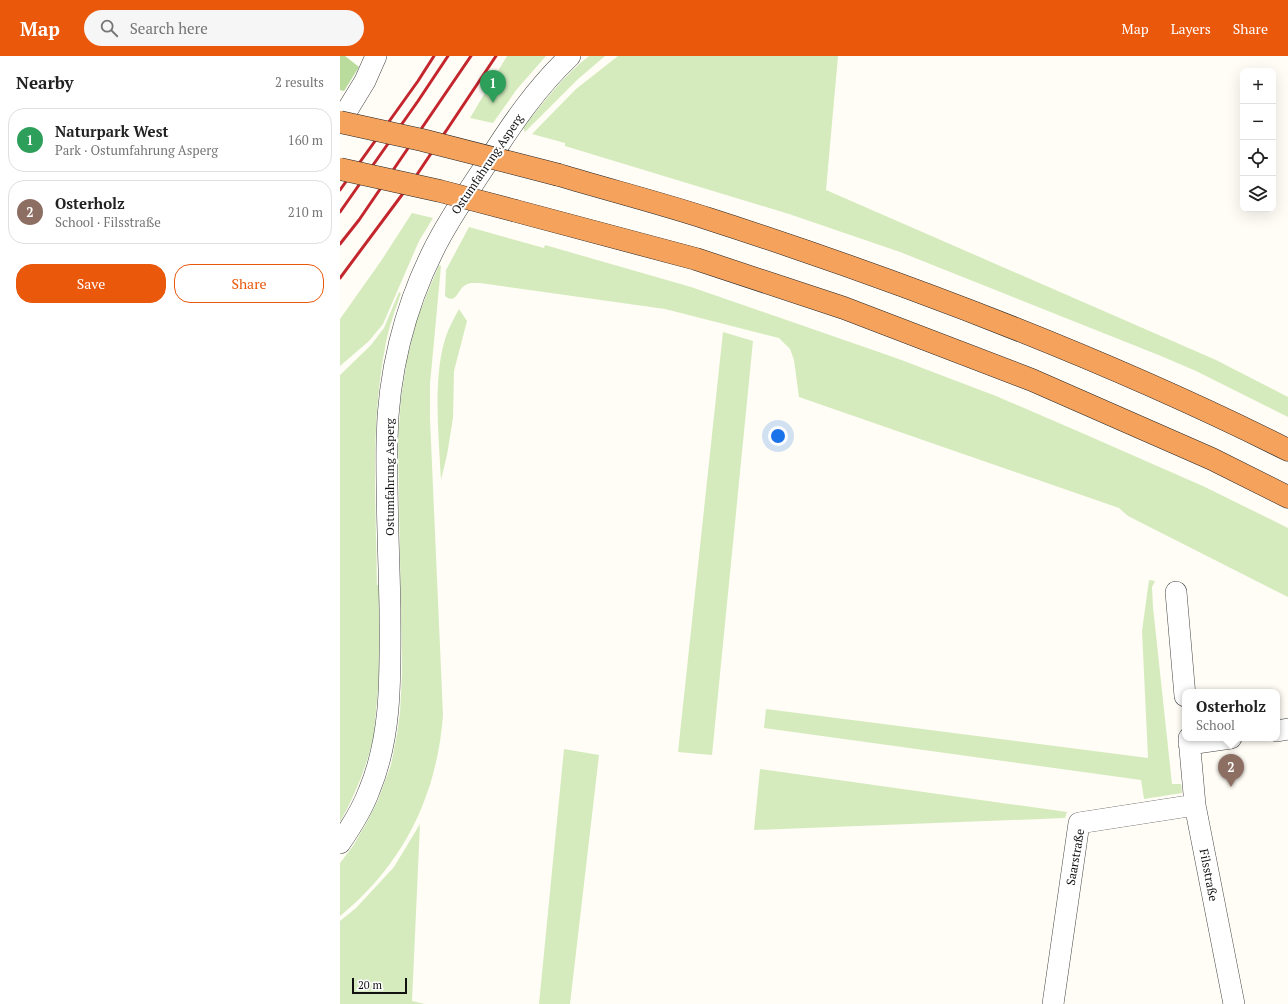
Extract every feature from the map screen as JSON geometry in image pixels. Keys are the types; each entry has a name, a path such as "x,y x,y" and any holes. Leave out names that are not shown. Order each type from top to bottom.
{"highway":[{"path":"340,122 422,140 559,175 708,218 857,268 1050,342 1227,420 1288,450"},
{"path":"340,169 440,191 696,259 844,308 1032,380 1212,459 1288,497"}],"street":[{"path":"340,122 366,81 376,56"},
{"name":"Ostumfahrung Asperg","path":"340,844 369,792 377,768 387,725 390,669 387,438 392,389 400,338 414,295 432,252 449,221 512,125 538,90 570,56"},
{"path":"1176,592 1184,689"},
{"name":"Filsstraße","path":"1189,741 1195,805 1234,1004"},
{"name":"Saarstraße","path":"1052,1004 1079,824 1195,805"}],"green space":[{"path":"340,56 345,56 359,67 344,91 340,90"},
{"path":"507,56 546,56 517,89 493,123 470,118"},
{"path":"589,56 605,56 577,80 525,132 523,128 562,81"},
{"path":"618,56 838,56 826,190 1216,360 1288,397 1288,417 1196,371 1161,356 900,252 789,214 565,146 565,143 532,134 576,89"},
{"path":"412,213 433,218 419,241 383,324 369,341 340,366 340,319 381,261"},
{"path":"469,227 544,248 545,245 691,287 896,358 996,396 1205,487 1288,528 1288,597 1128,516 1119,508 799,397 794,360 790,349 779,338 665,309 480,283 466,285 454,298 449,298 445,296 446,270"},
{"path":"439,265 441,266 430,384 430,419 443,715 439,745 433,773 424,801 413,827 399,851 382,874 362,896 340,916 340,863 353,846 378,800 391,765 397,734 400,713 402,674 398,442 401,398 407,360 417,318"},
{"path":"399,292 401,293 386,341 377,407 375,496 380,648 379,679 374,731 362,774 340,822 340,375 371,345 384,328"},
{"path":"459,309 467,321 454,371 453,418 441,480 438,429 439,375 445,339"},
{"path":"723,332 753,341 712,755 678,752"},
{"path":"1149,580 1155,581 1152,587 1153,607 1172,784 1181,784 1182,793 1144,799 1141,780 764,728 766,709 1148,758 1142,631"},
{"path":"564,749 599,755 570,1004 539,1004"},
{"path":"760,769 1067,812 1065,818 754,830"},
{"path":"420,824 412,1001 425,1004 340,1004 340,921 356,908 394,867"}],"railway":[{"path":"340,190 418,81 434,56"},
{"path":"340,212 448,56"},
{"path":"340,244 359,220 471,56"},
{"path":"340,278 416,176 496,56"}],"place":[{"name":"Naturpark West","path":"493,103"},
{"name":"Osterholz","path":"1231,787"}]}
